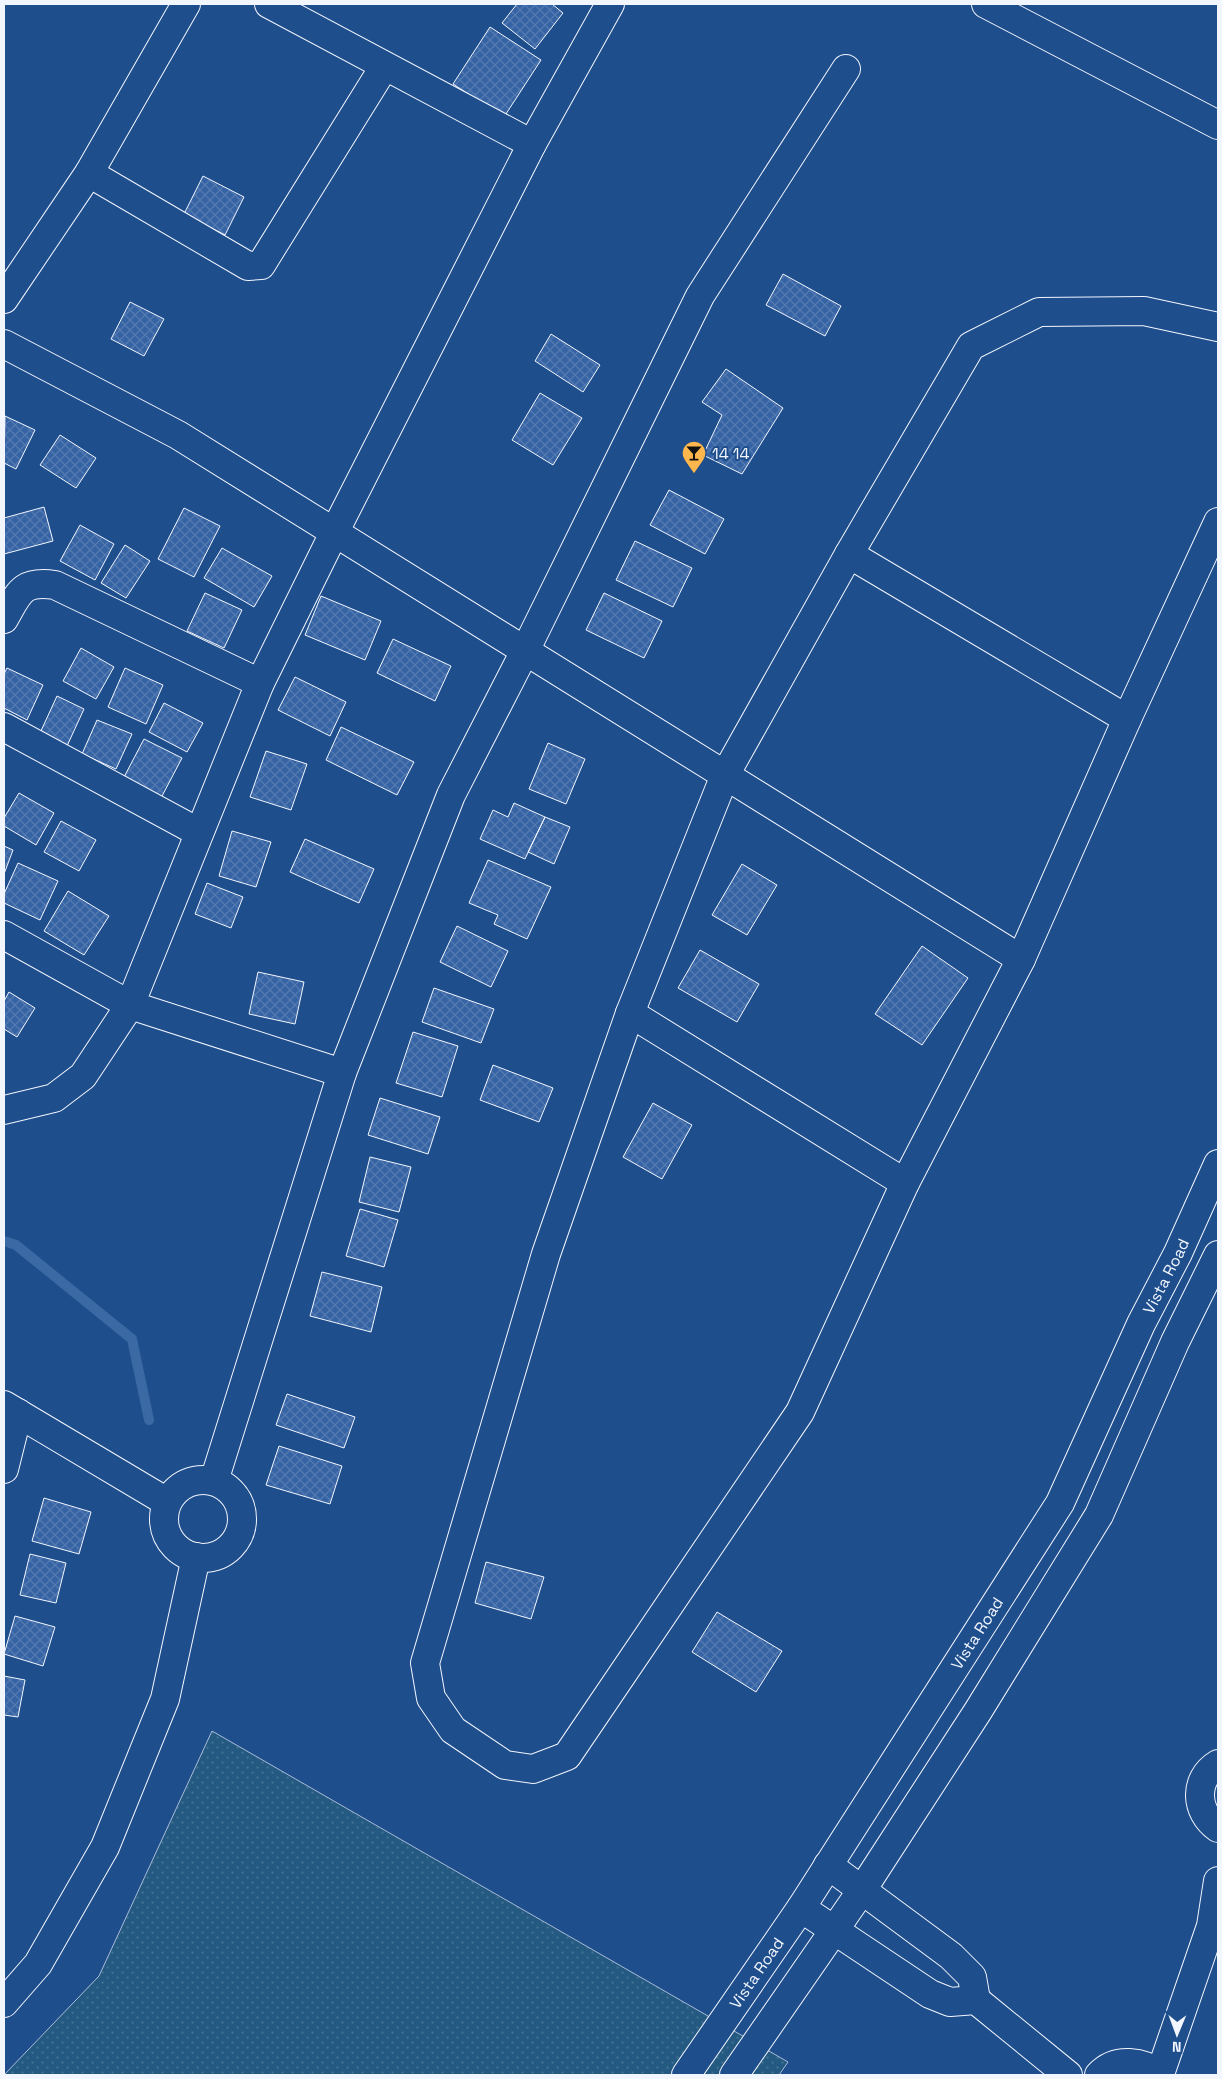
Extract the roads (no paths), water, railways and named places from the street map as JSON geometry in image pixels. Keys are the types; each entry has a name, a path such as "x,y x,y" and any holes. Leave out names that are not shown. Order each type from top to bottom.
{"street":[{"path":"4,299 89,173 186,4"},
{"path":"269,4 532,144"},
{"path":"4,1110 54,1098 84,1076 130,1005 198,832 260,683 334,533 532,144 610,4"},
{"path":"986,4 1218,125"},
{"path":"89,173 248,266 261,265 384,66"},
{"path":"214,1481 342,1073 451,795 525,651 700,296 846,69"},
{"path":"1218,327 1144,311 1039,312 971,346 849,554 725,776 630,1012 546,1254 425,1663 431,1698 453,1730 505,1765 533,1769 568,1756 800,1412 905,1183 1020,959 1127,719 1218,522"},
{"path":"4,344 178,436 1020,959"},
{"path":"849,554 1127,719"},
{"path":"4,618 20,591 37,582 55,585 260,683"},
{"path":"4,727 198,832"},
{"path":"4,935 130,1005 342,1073"},
{"path":"630,1012 905,1183"},
{"name":"Vista Road","path":"686,2075 801,1908 1060,1503 1141,1324 1178,1253 1218,1164"},
{"path":"734,2075 862,1890 978,1711 1099,1515 1175,1342 1218,1255"},
{"path":"1141,1324 1175,1342"},
{"path":"4,1469 11,1409 167,1502"},
{"path":"198,1480 214,1481 233,1494 240,1506 242,1519 239,1532 232,1544 222,1552 210,1557 196,1557 185,1553 175,1546 168,1536 164,1525 164,1513 167,1502 175,1491 185,1484 198,1480"},
{"path":"4,2003 38,1964 105,1847 166,1699 196,1557"},
{"path":"944,1687 978,1711"},
{"path":"1218,1764 1207,1773 1199,1792 1203,1812 1209,1821 1218,1828"},
{"path":"828,1865 951,1956 972,1977 976,2000 1068,2075"},
{"path":"1099,2075 1116,2064 1132,2062 1148,2066 1161,2075 1210,1926 1218,1881"},
{"path":"801,1908 930,1994 950,2002 976,2000"}],"waterway":[{"path":"4,1241 16,1245 132,1339 149,1420"}],"place":[{"name":"14 14","path":"694,474"}]}
